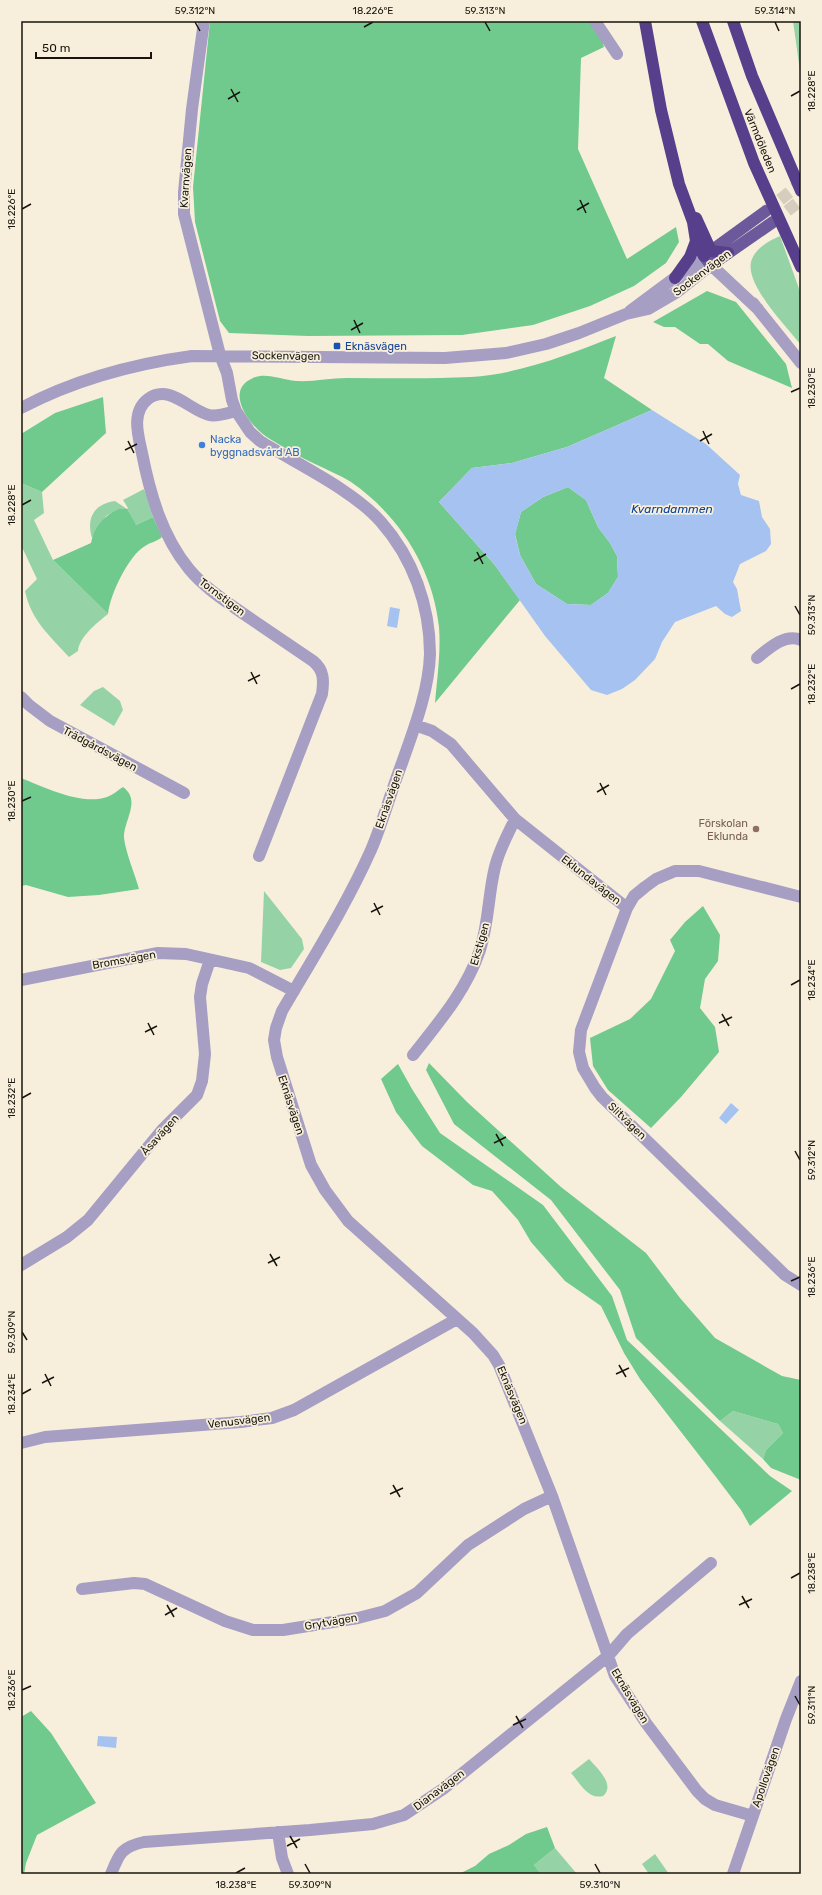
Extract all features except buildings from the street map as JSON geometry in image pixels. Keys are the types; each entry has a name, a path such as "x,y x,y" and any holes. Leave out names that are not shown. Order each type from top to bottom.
{"highway":[{"path":"645,21 661,110 675,162 679,184 693,222 696,241 690,257 675,278"},
{"name":"Värmdöleden","path":"702,21 754,163 801,267"},
{"name":"Värmdöleden","path":"732,21 752,76 801,191"},
{"path":"675,162 711,259"},
{"path":"696,241 711,259"},
{"path":"711,259 728,253"}],"main road":[{"name":"Sockenvägen","path":"711,259 766,211"},
{"name":"Sockenvägen","path":"728,253 774,222"}],"street":[{"name":"Kvarnvägen","path":"204,21 192,109 184,192 184,214 220,355"},
{"path":"595,21 617,54"},
{"name":"Sockenvägen","path":"626,314 675,278 711,259"},
{"name":"Sockenvägen","path":"21,408 41,398 102,375 165,360 192,356 220,355 445,358 506,353 546,344 579,333 626,314 648,309 677,292 711,259"},
{"path":"711,259 758,309 801,362"},
{"name":"Eknäsvägen","path":"220,355 227,373 232,400 236,411 250,432 260,441 359,501 382,523 404,553 420,590 429,630 430,655 428,674 415,724 372,849 342,908 282,1011 276,1028 274,1040 280,1070 312,1165 335,1205 348,1221 473,1333 493,1355 499,1365 552,1496 615,1676 630,1700 672,1759 697,1791 705,1799 715,1804 752,1816"},
{"name":"Tornstigen","path":"236,411 210,415 173,396 163,394 148,399 142,406 138,415 137,426 145,469 164,529 176,552 189,569 212,592 313,661 319,666 323,674 322,694 259,856"},
{"path":"757,658 771,646 786,638 801,640"},
{"name":"Trädgårdsvägen","path":"21,697 29,706 50,721 184,793"},
{"name":"Eklundavägen","path":"415,724 432,731 451,744 515,819 628,908 634,896 645,887 656,879 675,871 700,871 801,897"},
{"name":"Ekstigen","path":"413,1055 452,1007 472,972 488,924 488,906 495,866 515,819"},
{"name":"Slitvägen","path":"628,908 581,1030 579,1052 583,1068 602,1097 785,1275 801,1285"},
{"name":"Bromsvägen","path":"21,980 158,953 186,954 249,968 294,991"},
{"name":"Åsavägen","path":"21,1265 67,1237 88,1220 162,1130 197,1095 202,1081 205,1054 200,997 202,984 210,960"},
{"name":"Venusvägen","path":"21,1443 44,1437 241,1422 272,1418 294,1410 321,1396 457,1319"},
{"name":"Grytvägen","path":"82,1589 134,1583 145,1584 225,1621 253,1630 291,1629 358,1618 385,1611 417,1593 468,1545 524,1508 552,1496"},
{"name":"Dianavägen","path":"111,1874 117,1858 123,1850 132,1844 374,1824 404,1815 443,1789 608,1656 627,1634 711,1563"},
{"name":"Apollovägen","path":"732,1874 786,1719 801,1681"},
{"path":"278,1832 282,1858 288,1874"}],"green space":[{"path":"210,21 596,21 604,47 581,58 578,149 627,259 676,227 679,242 666,263 634,286 590,306 533,325 462,335 308,336 229,333 220,321 195,222 193,187"},
{"path":"793,21 801,21 801,78"},
{"path":"780,236 801,294 801,345 759,292 753,280 751,269 754,255 768,242"},
{"path":"707,291 736,302 786,364 792,388 728,361 708,344 700,344 675,327 664,327 653,322"},
{"path":"616,336 604,378 652,410 567,447 512,463 472,468 439,502 494,564 520,600 435,703 439,656 439,627 435,605 429,585 421,564 411,545 384,510 351,482 270,439 255,427 243,410 240,400 240,392 244,384 258,376 302,381 341,378 440,378 489,375 508,372 545,362"},
{"path":"103,397 106,433 42,492 21,483 21,434 55,413"},
{"path":"21,483 42,492 44,513 34,520 53,560 108,614 85,635 78,651 69,657 36,619 25,591 37,579 21,545"},
{"path":"568,487 586,500 598,527 610,543 617,556 618,577 608,593 591,605 567,604 536,584 520,555 515,534 521,512 543,497"},
{"path":"144,489 153,517 136,525 118,509 106,516 92,538 90,531 91,518 97,509 102,505 115,501 127,509 128,508 123,500"},
{"path":"118,509 127,509 136,525 153,517 162,537 145,546 132,558 116,587 109,606 108,614 53,560 91,543 92,537 100,523 108,515"},
{"path":"103,687 120,701 123,710 114,726 80,705 94,691"},
{"path":"21,778 63,794 86,799 107,797 123,787 131,798 130,811 124,832 124,838 139,889 99,895 68,897 26,885 21,886"},
{"path":"264,891 302,939 304,949 291,968 280,970 261,962"},
{"path":"703,906 720,935 718,961 705,979 700,1008 715,1027 719,1052 681,1097 651,1128 608,1090 593,1066 590,1038 630,1019 651,999 675,951 670,940 685,922"},
{"path":"429,1063 467,1102 561,1187 646,1253 680,1298 715,1338 782,1376 801,1380 801,1480 771,1468 763,1459 766,1450 783,1433 778,1424 733,1411 720,1421 636,1338 620,1290 551,1200 454,1124 426,1070"},
{"path":"398,1064 440,1133 543,1205 612,1296 627,1340 770,1476 792,1491 750,1526 741,1510 640,1379 624,1353 601,1306 565,1281 531,1242 518,1220 492,1191 473,1185 422,1146 396,1112 381,1079"},
{"path":"733,1411 778,1424 783,1433 766,1450 763,1459 720,1421"},
{"path":"31,1711 51,1733 96,1803 37,1835 26,1863 24,1874 21,1874 21,1717"},
{"path":"589,1759 604,1777 606,1782 606,1792 603,1796 593,1796 581,1786 571,1773"},
{"path":"547,1827 555,1848 534,1865 541,1874 459,1874 475,1866 489,1854 509,1845 526,1834"},
{"path":"555,1848 577,1874 541,1874 534,1865"},
{"path":"655,1854 669,1874 649,1874 642,1864"}],"water":[{"name":"Kvarndammen","path":"652,410 706,444 740,475 738,484 741,495 759,501 762,517 770,529 771,544 766,551 740,564 733,582 737,589 741,611 732,617 725,614 716,606 675,622 662,642 655,659 635,680 622,689 607,695 591,690 545,636 494,564 439,502 472,468 512,463 567,447","holes":["568,487 586,500 598,527 610,543 617,556 618,577 608,593 591,605 567,604 536,584 520,555 515,535 521,512 543,497"]},
{"path":"390,607 400,609 397,628 387,626"},
{"path":"731,1103 739,1110 726,1124 719,1118"},
{"path":"98,1736 117,1737 116,1748 97,1746"}],"tunnel":[{"path":"766,211 801,183"},
{"path":"773,222 801,200"}],"place":[{"name":"Eknäsvägen","path":"337,346"},
{"name":"Nacka byggnadsvård AB","path":"202,445"},
{"name":"Förskolan Eklunda","path":"756,829"}]}
